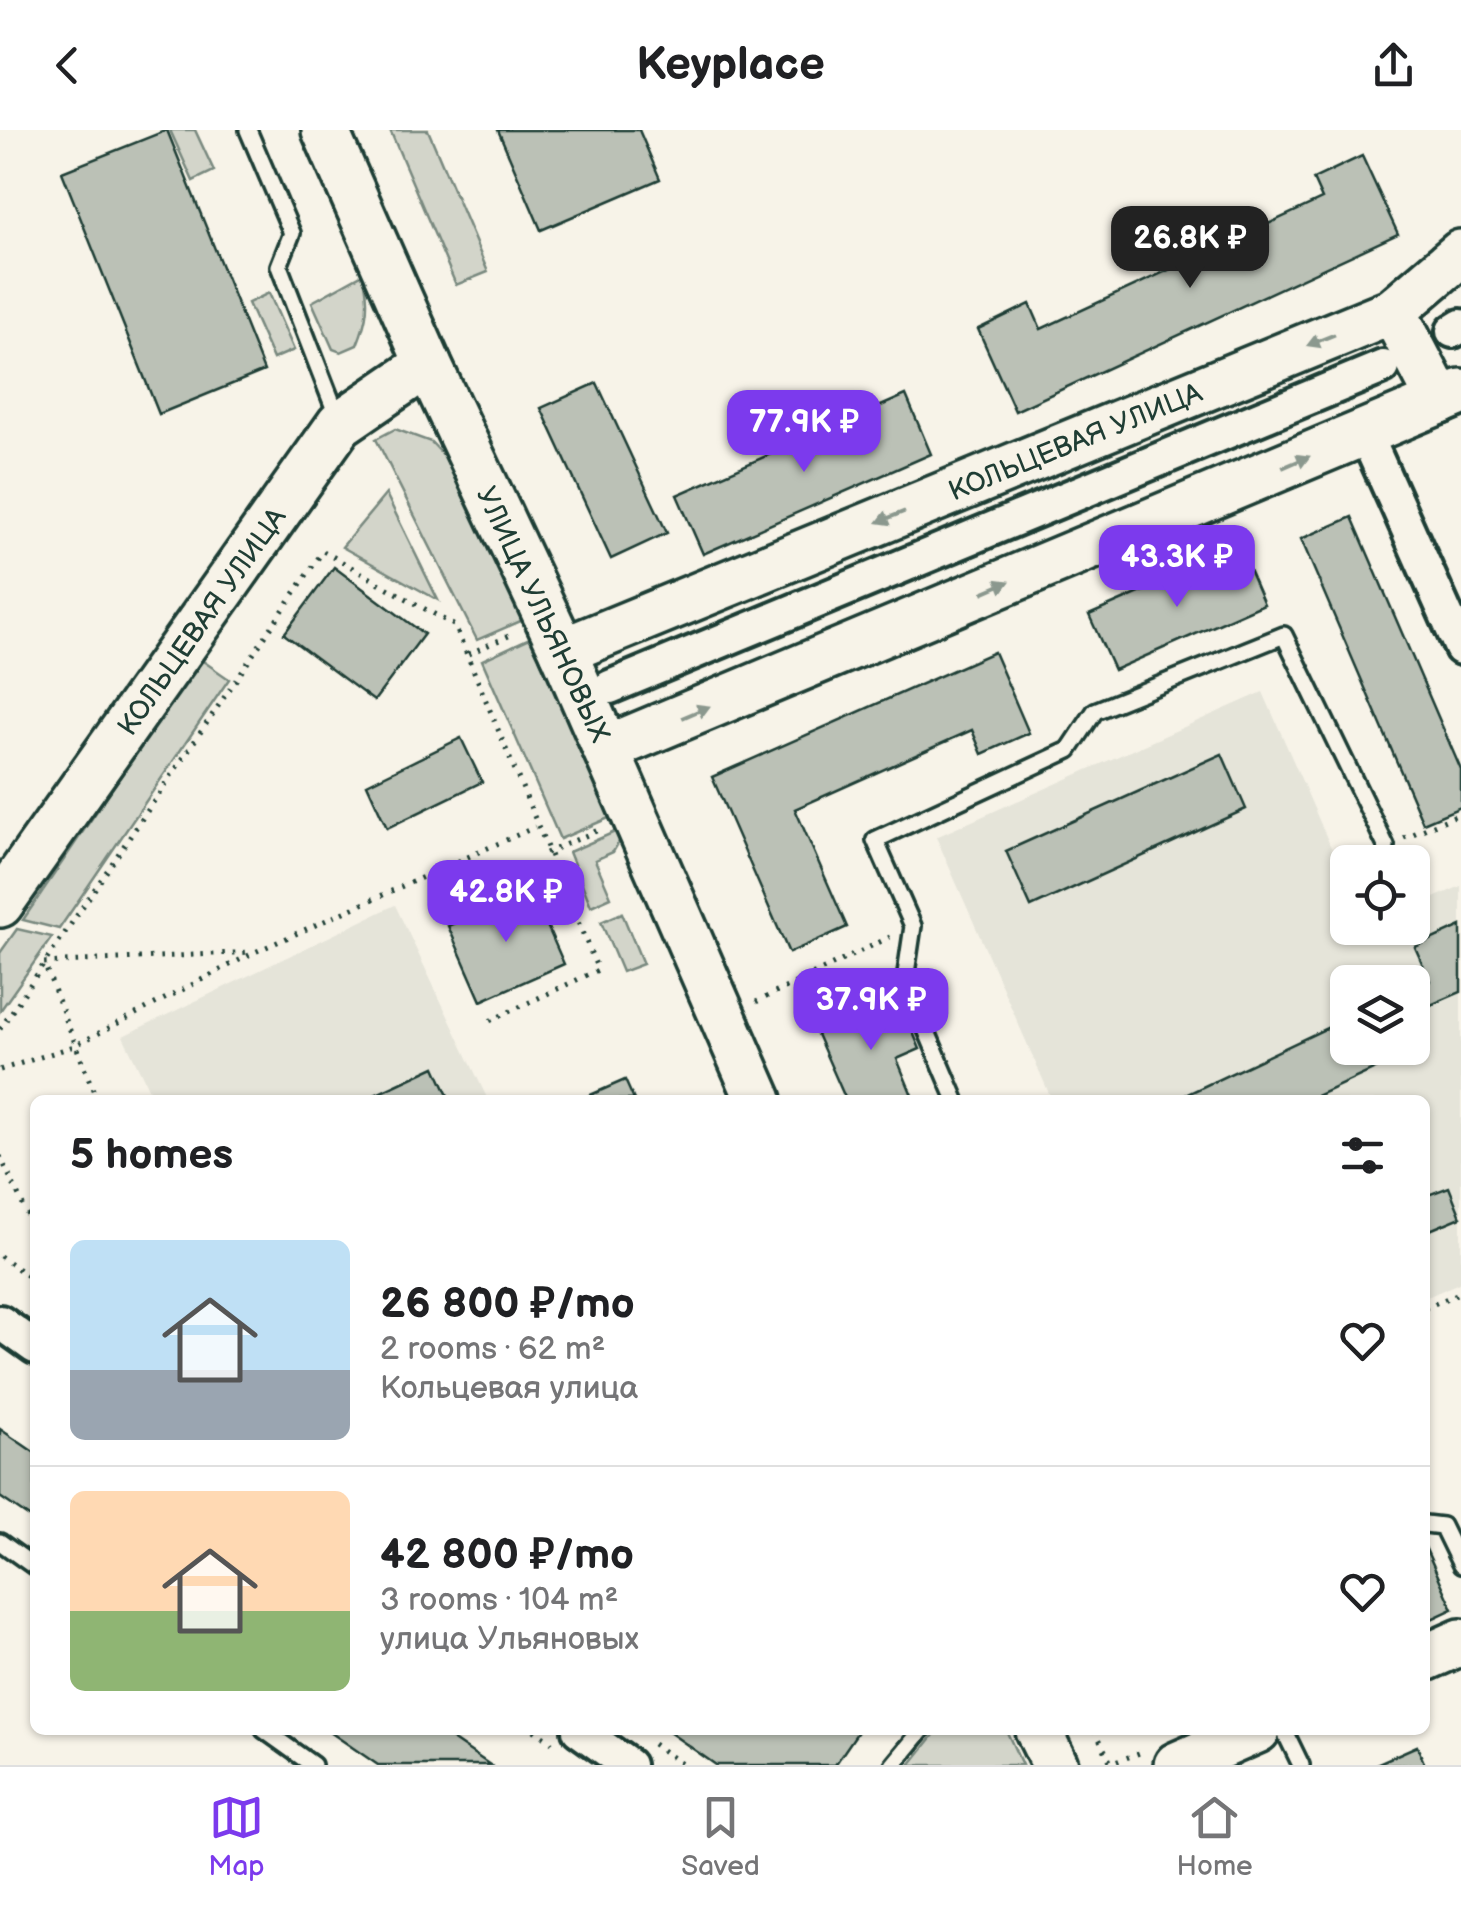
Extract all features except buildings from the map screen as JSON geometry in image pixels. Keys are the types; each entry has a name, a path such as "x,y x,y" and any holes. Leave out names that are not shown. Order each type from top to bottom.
{"main road":[{"name":"УЛИЦА УЛЬЯНОВЫХ","path":"325,130 428,364 563,651 757,1095"},
{"name":"КОЛЬЦЕВАЯ УЛИЦА","path":"563,651 1393,311 1461,253"},
{"path":"606,750 1450,397 1393,311"},
{"name":"КОЛЬЦЕВАЯ УЛИЦА","path":"0,904 340,424 428,364"},
{"path":"1430,1656 1461,1642"},
{"path":"1040,1735 1055,1765"},
{"path":"1177,1765 1248,1735"}],"street":[{"path":"610,687 1383,367"},
{"path":"1365,434 1461,648"},
{"path":"0,1322 30,1343"},
{"path":"593,1735 636,1751"}],"lane":[{"path":"248,130 292,233 279,266 340,424"},
{"path":"954,1095 904,980 913,926 875,840 1068,750 1095,711 1284,635 1386,845"},
{"path":"1430,1525 1442,1526 1461,1564"},
{"path":"0,1542 30,1563"},
{"path":"271,1735 313,1765"},
{"path":"893,1765 918,1735"},
{"path":"1263,1735 1301,1765"}],"path":[{"path":"0,1029 323,550 455,626 598,970 483,1024"},
{"path":"1388,845 1461,813"},
{"path":"0,1070 74,1046 255,952 536,828"},
{"path":"754,1003 913,926"},
{"path":"44,963 255,952"},
{"path":"44,963 95,1095"},
{"path":"0,1156 30,1220"},
{"path":"0,1256 30,1277"},
{"path":"1430,1306 1461,1292"},
{"path":"1097,1735 1110,1765"},
{"path":"636,1751 683,1765"}],"shaded area":[{"path":"170,130 195,130 214,171 193,181"},
{"path":"390,130 428,130 488,272 456,285"},
{"path":"363,274 367,302 364,326 357,345 341,352 333,349 312,302"},
{"path":"269,293 294,350 273,359 248,303"},
{"path":"395,429 431,442 447,459 523,620 477,640 376,439"},
{"path":"386,494 438,600 342,547"},
{"path":"532,637 611,817 560,839 482,660"},
{"path":"200,659 229,679 59,929 23,920"},
{"path":"1263,692 1330,845 1330,945 1430,945 1430,900 1461,886 1461,1282 1430,1296 1430,1095 1050,1095 936,837"},
{"path":"617,831 620,840 613,852 595,860 611,897 591,906 569,852"},
{"path":"395,905 486,1095 152,1095 123,1036"},
{"path":"622,913 643,964 622,972 601,922"},
{"path":"17,929 52,937 0,1011 0,953"},
{"path":"934,1735 1008,1735 1022,1765 910,1765"}]}
